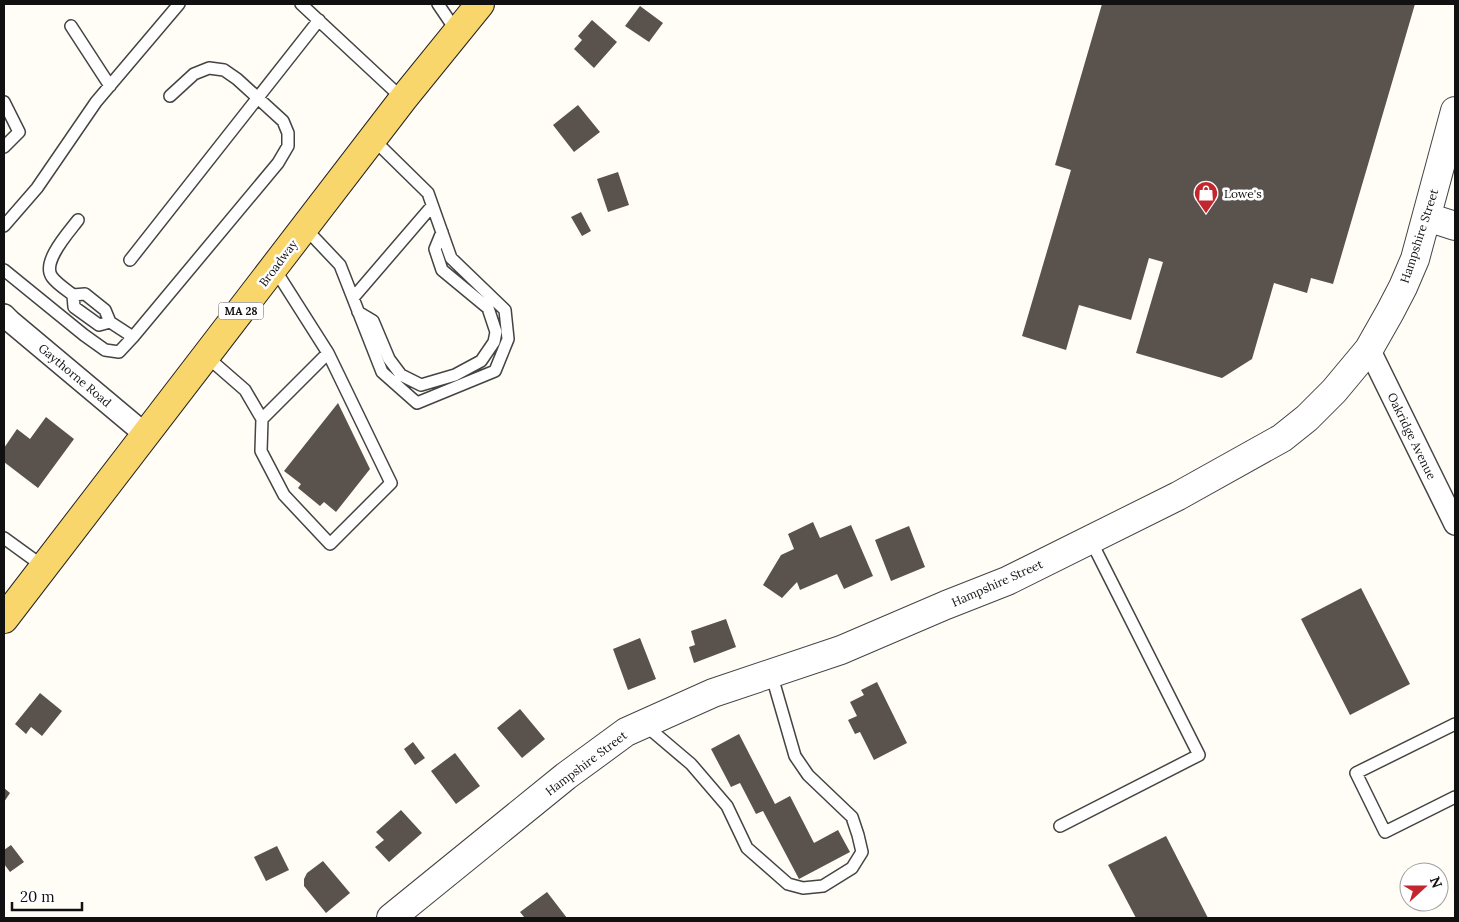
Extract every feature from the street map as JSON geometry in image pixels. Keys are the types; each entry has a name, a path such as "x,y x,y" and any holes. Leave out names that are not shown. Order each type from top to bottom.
{"main road":[{"name":"Broadway","path":"4,619 372,139 480,4"}],"street":[{"name":"Hampshire Street","path":"391,918 566,776 626,732 712,693 840,650 1006,581 1178,496 1282,438 1307,418 1334,391 1369,349 1390,312 1415,259 1455,111"},
{"path":"1427,217 1455,226"},
{"name":"Gaythorne Road","path":"4,314 10,322 146,434"},
{"name":"Oakridge Avenue","path":"1369,349 1455,524"}],"lane":[{"path":"4,226 37,188 96,102 179,4"},
{"path":"301,4 403,99"},
{"path":"438,4 457,32"},
{"path":"130,260 319,20"},
{"path":"71,26 110,86"},
{"path":"4,270 105,350 119,352 278,163 288,146 288,133 284,121 237,79 224,70 209,68 194,74 170,96"},
{"path":"4,102 19,132 4,147"},
{"path":"305,228 340,265 382,372 417,403 495,371 508,339 505,310 452,258 428,193 372,139"},
{"path":"353,298 432,206"},
{"path":"78,220 53,254 49,264 51,276 73,295 74,306 99,325 110,322"},
{"path":"358,312 373,320 389,359 401,375 421,385 456,375 481,361 494,342 496,332 488,308 442,270 435,249 442,232"},
{"path":"206,356 244,390 262,419 261,451 284,495 330,544 391,483 328,353 274,268"},
{"path":"73,295 84,294 105,310 110,322 133,337"},
{"path":"262,419 328,353"},
{"path":"4,538 44,566"},
{"path":"1060,826 1199,755 1090,540"},
{"path":"643,724 691,764 727,806 747,848 788,884 803,888 822,886 852,868 862,852 858,835 852,817 808,774 795,756 771,673"},
{"path":"1454,727 1356,773 1385,832 1455,797"}],"building":[{"name":"Lowe's","path":"1102,4 1415,4 1333,284 1311,278 1307,293 1274,283 1252,359 1222,378 1136,353 1163,262 1149,258 1131,320 1079,305 1066,350 1022,336 1071,170 1055,165"},
{"path":"640,6 663,23 649,42 625,26"},
{"path":"592,20 617,42 594,68 574,49 582,40 578,36"},
{"path":"578,105 600,132 574,152 553,125"},
{"path":"618,172 629,205 608,212 597,179"},
{"path":"581,212 591,231 582,236 571,217"},
{"path":"338,403 370,469 336,512 324,502 320,506 298,488 301,484 284,471"},
{"path":"46,417 74,439 38,488 4,462 4,448 17,429 30,439"},
{"path":"813,522 820,538 851,525 873,576 844,589 837,574 800,590 797,582 782,598 763,585 781,555 794,549 788,534"},
{"path":"909,526 925,567 891,581 875,540"},
{"path":"1361,588 1410,684 1350,715 1301,619"},
{"path":"726,619 736,647 694,663 689,647 695,645 691,631"},
{"path":"640,638 656,679 628,690 613,649"},
{"path":"877,682 907,743 874,760 860,732 855,734 848,720 857,716 850,702 864,695 861,690"},
{"path":"40,693 62,711 42,736 31,727 26,734 15,724"},
{"path":"520,709 545,739 522,758 497,728"},
{"path":"739,734 775,804 790,796 814,843 838,830 850,852 799,879 763,811 756,814 740,783 731,787 711,749"},
{"path":"413,742 425,758 415,765 404,749"},
{"path":"455,753 480,786 456,804 431,771"},
{"path":"4,788 10,793 4,802"},
{"path":"401,810 422,833 389,862 375,847 384,840 376,832"},
{"path":"1166,836 1208,918 1136,918 1108,865"},
{"path":"11,845 24,862 10,872 4,864 4,850"},
{"path":"277,846 289,870 266,881 254,857"},
{"path":"323,861 350,893 326,913 304,886 304,879 307,873"},
{"path":"547,892 567,918 522,918 524,917 520,912"}],"place":[{"name":"Lowe's","path":"1206,214"}]}
